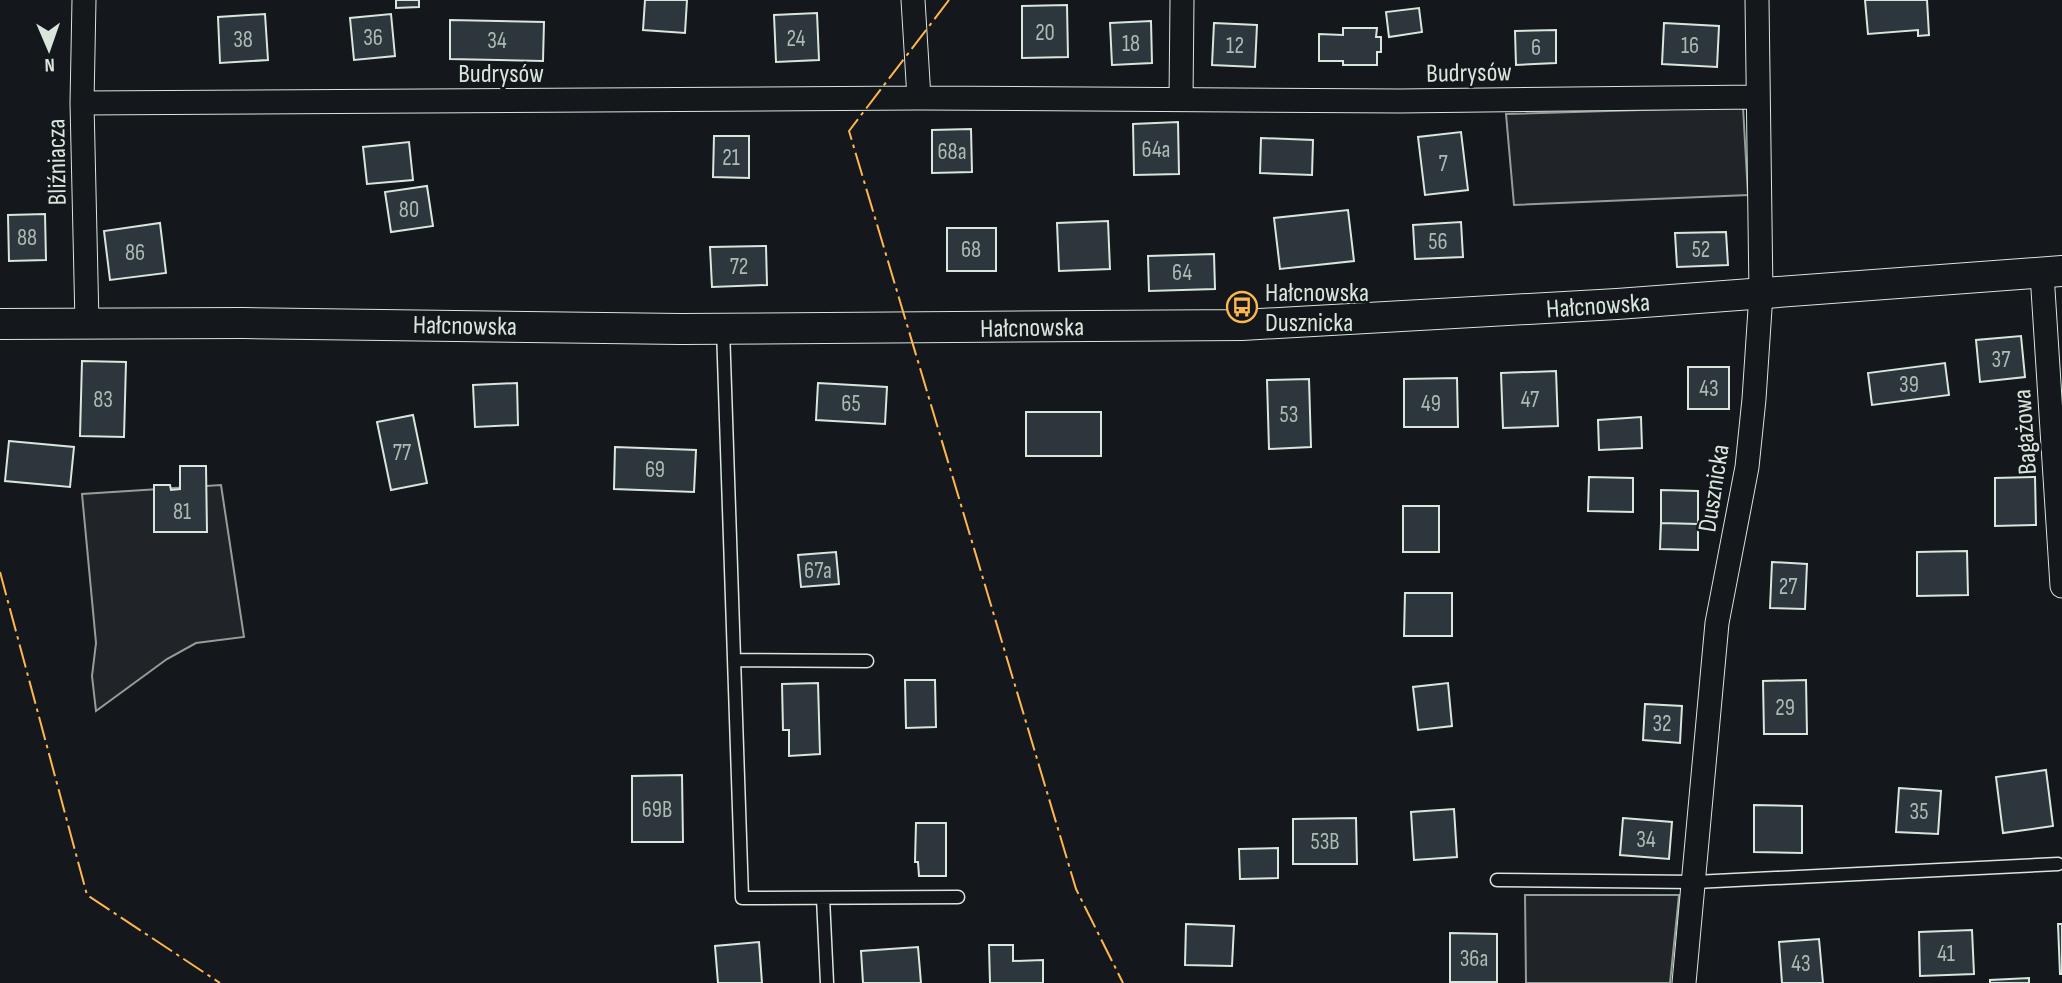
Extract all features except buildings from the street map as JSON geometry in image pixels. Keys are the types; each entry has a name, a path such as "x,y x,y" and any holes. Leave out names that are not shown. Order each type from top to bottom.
{"street":[{"name":"Bliźniacza","path":"84,0 82,103 87,323"},
{"path":"913,0 919,98"},
{"path":"1181,99 1182,0"},
{"name":"Dusznicka","path":"1684,983 1717,623 1746,467 1761,294 1756,0"},
{"name":"Budrysów","path":"82,103 919,98 1400,101 1757,97"},
{"name":"Hałcnowska","path":"0,324 243,323 723,329 1242,324 1422,316 2052,273"},
{"name":"Bagażowa","path":"2052,273 2062,586"}],"lane":[{"path":"723,329 742,898 958,897"},
{"path":"734,660 867,661"},
{"path":"1496,880 1695,882 2058,864"},
{"path":"823,898 827,983"}],"shaded area":[{"path":"1743,107 1748,195 1514,205 1506,114"},
{"path":"221,485 244,637 196,643 167,659 96,711 92,676 96,643 82,494"},
{"path":"1525,895 1679,895 1670,983 1526,983"}],"power":[{"path":"949,0 849,131 1076,889 1123,983"},
{"path":"0,572 87,895 220,983"}],"place":[{"name":"Hałcnowska Dusznicka","path":"1242,307"}]}
